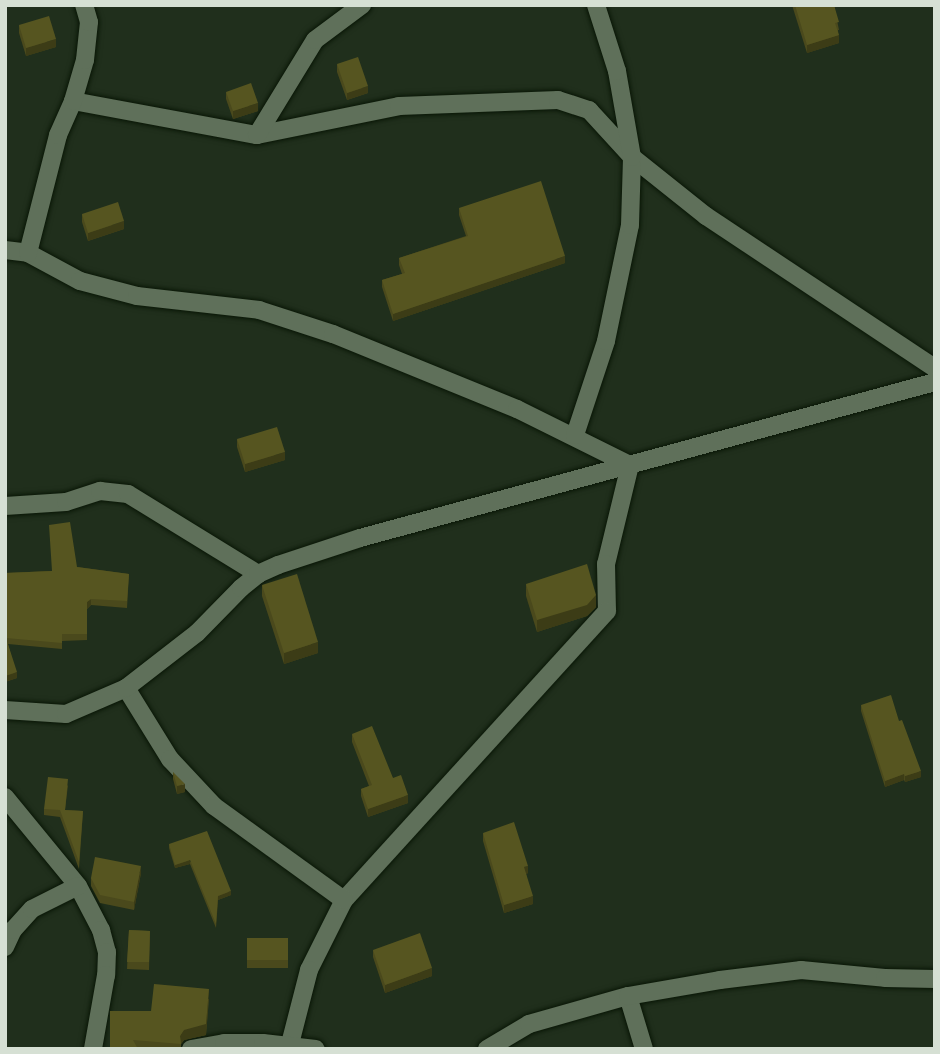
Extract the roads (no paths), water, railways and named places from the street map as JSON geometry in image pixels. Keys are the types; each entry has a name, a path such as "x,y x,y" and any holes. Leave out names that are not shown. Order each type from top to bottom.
{"street":[{"path":"28,253 58,135 73,101 85,60 89,22 84,5"},
{"path":"257,135 315,40 362,5"},
{"path":"575,435 606,341 630,225 632,156 617,71 596,5"},
{"path":"73,101 257,135 399,106 558,100 589,110 632,156 706,215 935,368"},
{"path":"5,250 28,253 80,281 137,296 260,310 333,334 575,435 630,465"},
{"path":"5,710 66,714 126,688 197,633 258,574 360,538 935,382"},
{"path":"290,1044 309,970 344,900 607,611 606,564 630,465"},
{"path":"5,506 66,502 100,491 128,494 258,574"},
{"path":"126,688 170,760 214,806 344,900"},
{"path":"5,797 78,886 101,930 107,952 99,1026 93,1049"},
{"path":"5,947 13,930 32,909 78,886"},
{"path":"487,1049 529,1024 628,996 801,970 885,978 935,979"},
{"path":"628,996 644,1049"},
{"path":"191,1049 223,1043 290,1044 316,1049"}]}
